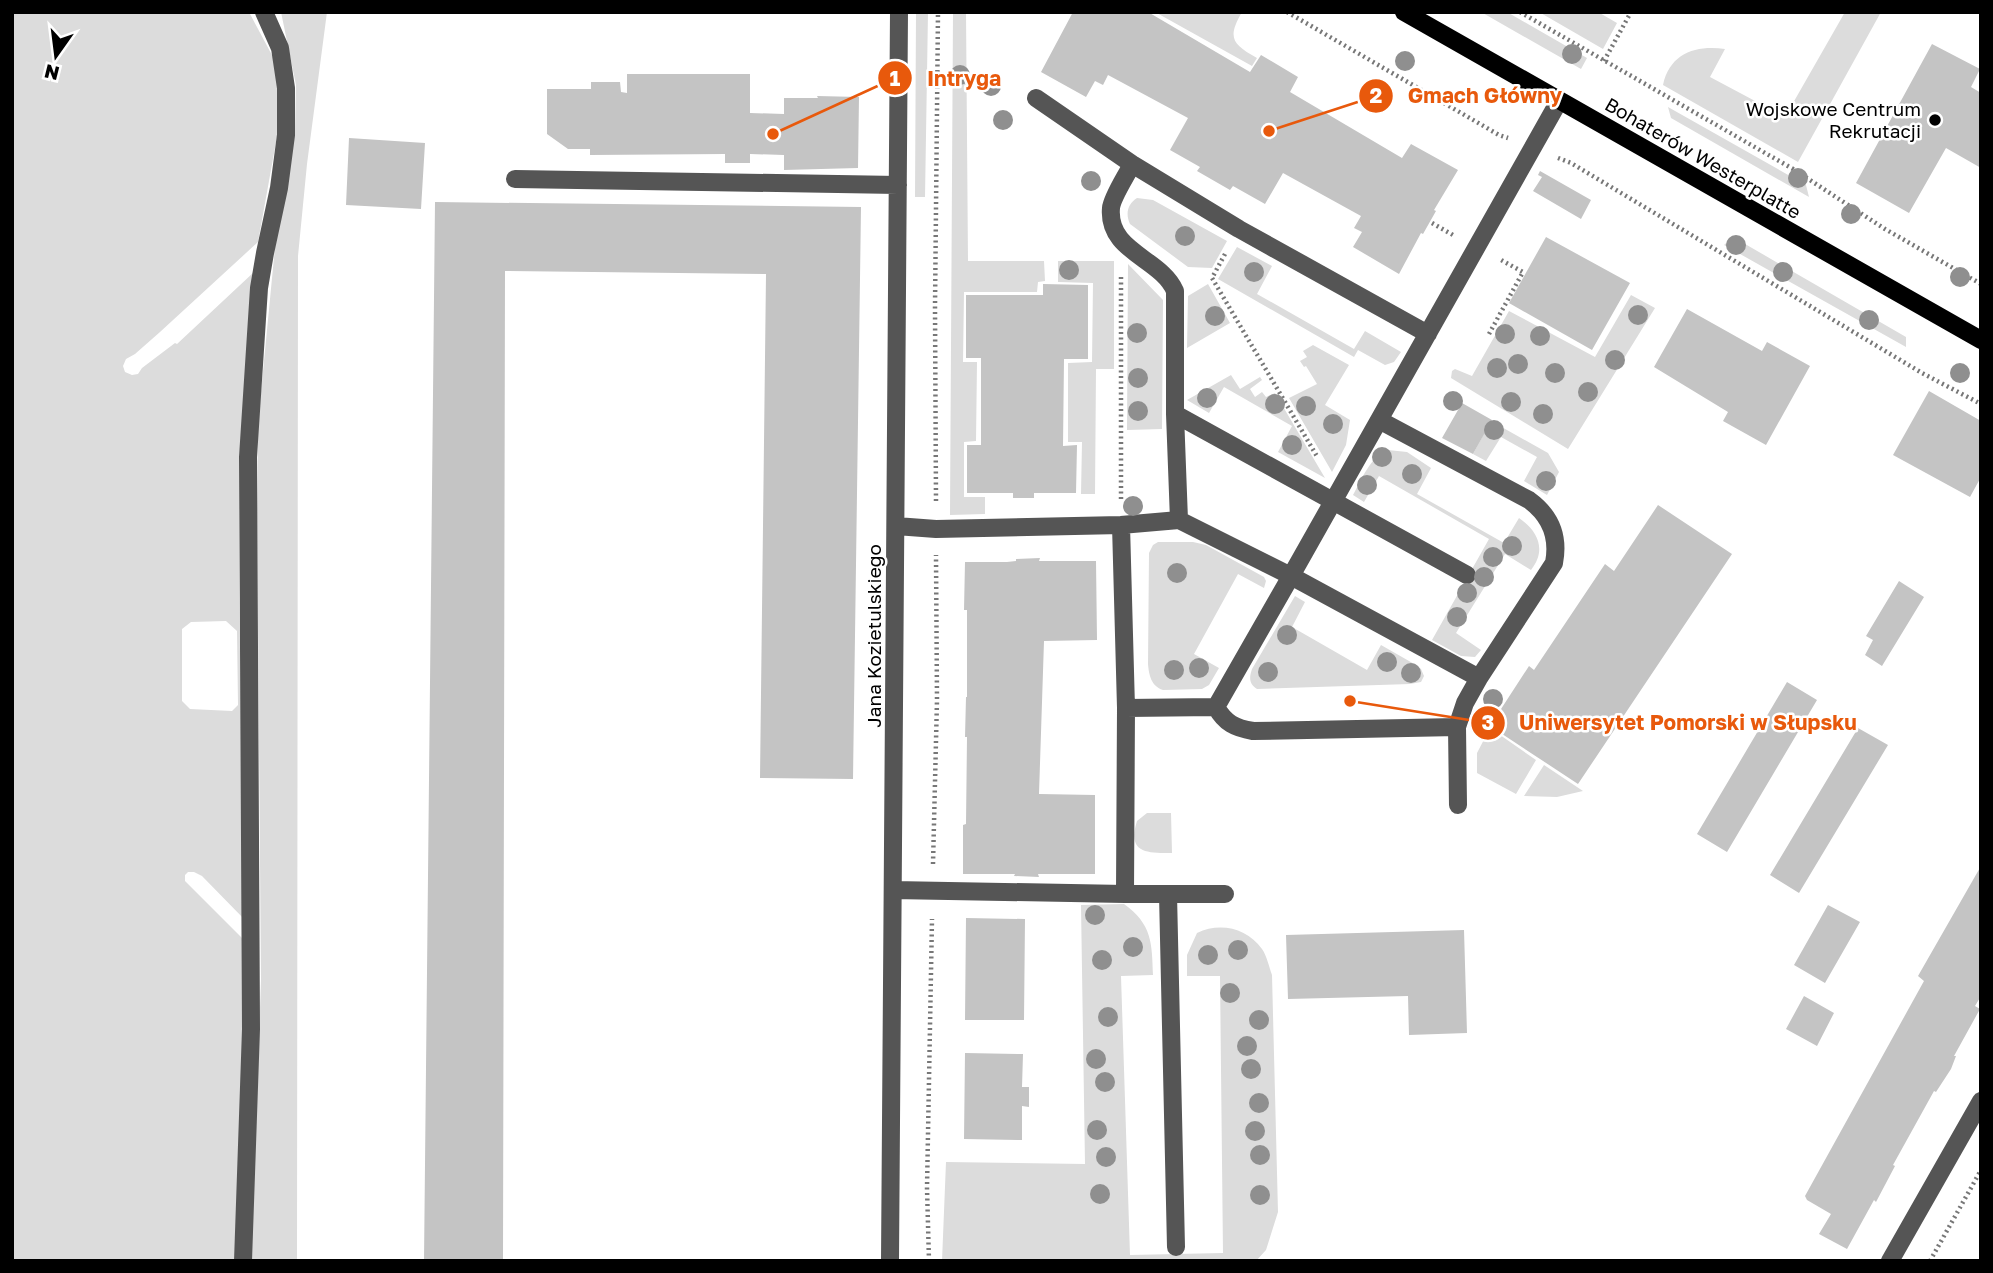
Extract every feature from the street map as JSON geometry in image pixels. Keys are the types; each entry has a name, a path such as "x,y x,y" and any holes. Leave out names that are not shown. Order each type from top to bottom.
{"main road":[{"name":"Bohaterów Westerplatte","path":"1404,12 1981,340"}],"street":[{"path":"243,1261 251,1029 248,457 259,288 279,188 286,135 286,88 280,48 264,12"},
{"name":"Jana Kozietulskiego","path":"890,1261 899,12"},
{"path":"1036,98 1132,164 1239,229 1428,334"},
{"path":"1216,707 1559,101"},
{"path":"1132,164 1111,207 1113,224 1116,236 1166,276 1175,291 1175,414 1179,520"},
{"path":"515,179 898,185"},
{"path":"1175,414 1467,575"},
{"path":"1379,420 1529,500 1541,509 1554,531 1554,564 1465,702 1457,727 1458,805"},
{"path":"895,526 936,529 1121,525 1179,520 1291,576 1479,678"},
{"path":"1121,525 1126,708 1125,894"},
{"path":"1126,708 1216,707"},
{"path":"1216,707 1228,724 1238,729 1253,731 1457,727"},
{"path":"892,890 1225,894"},
{"path":"1168,894 1176,1247"},
{"path":"1890,1261 1981,1101"}],"path":[{"path":"929,1261 926,1188 937,700 935,307 939,12"},
{"path":"1287,12 1499,135 1571,163 1922,373 1981,404"},
{"path":"1520,12 1793,169 1885,229 1981,284"},
{"path":"1604,61 1631,12"},
{"path":"1239,229 1212,278 1331,482 1334,501"},
{"path":"1121,241 1121,525"},
{"path":"1477,248 1523,272 1489,334"},
{"path":"1930,1261 1981,1170"}],"shaded area":[{"path":"12,12 249,12 273,57 279,91 278,131 258,242 160,332 126,359 123,366 125,372 138,374 142,368 177,344 254,272 239,461 245,920 202,876 194,872 185,875 185,881 244,940 235,1261 12,1261","holes":["226,621 237,631 238,705 232,711 190,709 182,701 182,629 191,622"]},
{"path":"281,12 327,12 298,256 297,1261 251,1261 261,980 258,423 276,237 295,129 296,85"},
{"path":"916,12 928,12 925,197 915,197"},
{"path":"953,12 966,12 968,261 1044,261 1045,281 1038,282 1037,292 964,292 963,362 977,362 976,441 964,442 964,497 985,497 985,514 950,515"},
{"path":"1155,12 1242,12 1234,28 1234,40 1242,49 1257,58 1252,66"},
{"path":"1481,12 1507,12 1587,58 1581,69"},
{"path":"1539,12 1598,12 1617,23 1603,49"},
{"path":"1845,12 1881,12 1798,162 1663,85 1666,74 1678,58 1704,48 1725,49 1710,77 1785,117"},
{"path":"1668,107 1806,185 1809,197 1671,118"},
{"path":"1137,198 1153,200 1227,241 1212,268 1188,267 1130,224 1128,209"},
{"path":"1733,237 1906,337 1906,347 1724,245"},
{"path":"1237,247 1272,266 1257,294 1354,349 1365,331 1401,352 1394,362 1385,365 1358,350 1354,357 1218,279"},
{"path":"1058,261 1114,261 1114,369 1096,369 1095,494 1081,494 1082,442 1068,442 1068,363 1092,362 1093,283 1058,282"},
{"path":"1128,264 1163,300 1162,429 1127,430"},
{"path":"1208,284 1230,323 1187,348 1188,296"},
{"path":"1631,295 1655,308 1568,449 1451,378 1455,369 1472,376 1509,311 1595,357"},
{"path":"1313,345 1349,365 1325,405 1350,420 1346,445 1332,472 1289,398 1317,384 1300,361 1307,357 1303,351"},
{"path":"1231,375 1240,389 1260,377 1262,380 1250,389 1255,397 1262,392 1266,397 1275,393 1325,478 1278,452 1292,426 1224,387 1209,413 1187,400"},
{"path":"1491,421 1548,453 1559,472 1547,495 1524,481 1537,457 1501,437 1486,461 1473,454"},
{"path":"1388,450 1407,452 1431,468 1417,494 1504,543 1519,518 1531,529 1538,541 1539,555 1531,570 1505,554 1456,633 1481,650 1475,657 1461,656 1432,640 1489,539 1379,476 1364,502 1353,495 1371,463"},
{"path":"1158,542 1193,542 1206,545 1264,577 1266,581 1264,588 1238,574 1194,654 1219,668 1209,685 1202,689 1163,690 1153,683 1150,676 1149,553"},
{"path":"1295,596 1305,602 1292,627 1367,670 1381,645 1421,669 1424,676 1421,682 1257,689 1250,680 1252,669"},
{"path":"1490,728 1536,760 1516,794 1477,773 1477,753"},
{"path":"1544,765 1583,791 1557,797 1524,796"},
{"path":"1147,813 1171,813 1172,853 1147,851 1137,845 1137,821"},
{"path":"1124,904 1140,919 1149,935 1153,975 1121,976 1130,1255 1223,1253 1220,976 1187,976 1187,955 1197,933 1215,928 1232,929 1249,936 1262,949 1272,975 1278,1212 1266,1250 1256,1261 942,1261 946,1162 1085,1164 1081,905"}],"building":[{"path":"1073,12 1148,12 1250,72 1261,55 1298,77 1290,92 1402,158 1411,144 1458,170 1399,274 1353,247 1362,232 1354,228 1361,216 1283,173 1265,204 1233,186 1230,190 1197,171 1200,167 1170,150 1188,118 1108,75 1103,85 1095,81 1086,97 1041,72"},
{"name":"Wojskowe Centrum Rekrutacji","path":"1932,44 1980,69 1971,87 1981,93 1981,168 1946,148 1909,213 1856,183"},
{"path":"627,74 750,74 750,113 784,114 784,98 859,97 858,168 784,170 784,155 750,154 750,163 725,163 725,154 590,155 590,149 568,149 547,134 547,89 591,89 591,82 620,82 621,92 627,93"},
{"path":"349,138 425,143 421,209 346,205"},
{"path":"1540,171 1591,200 1581,219 1533,191 1542,177 1538,175"},
{"path":"435,202 861,207 853,779 760,778 766,274 505,271 503,1261 424,1261"},
{"path":"1546,237 1630,283 1592,350 1509,303"},
{"path":"1043,284 1088,285 1088,359 1064,359 1063,446 1077,445 1076,493 1034,493 1034,498 1013,498 1013,493 967,493 967,445 981,445 981,358 966,358 966,295 1043,295"},
{"path":"1687,309 1762,351 1767,342 1810,366 1766,445 1723,421 1728,412 1654,367"},
{"path":"1929,391 1981,421 1981,477 1970,497 1893,455"},
{"path":"1462,403 1492,420 1473,454 1442,438"},
{"path":"1658,505 1732,554 1578,784 1490,726 1529,666 1534,670 1605,564 1614,571"},
{"path":"1040,558 1039,561 1096,561 1097,640 1044,641 1039,794 1095,795 1095,874 1038,874 1039,877 963,874 967,737 965,562 1007,562"},
{"path":"1899,581 1924,597 1882,666 1865,655 1873,640 1866,636"},
{"path":"1787,682 1817,700 1727,852 1697,834"},
{"path":"1858,728 1888,745 1799,893 1770,875"},
{"path":"1981,866 1981,996 1975,1006 1980,1009 1954,1056 1951,1069 1936,1092 1934,1091 1876,1202 1874,1200 1847,1249 1819,1234 1831,1214 1807,1200 1805,1196 1924,981 1918,976"},
{"path":"1828,905 1860,922 1825,983 1794,965"},
{"path":"966,918 1025,919 1024,1020 965,1020"},
{"path":"1464,930 1467,1033 1409,1035 1408,996 1288,999 1286,935"},
{"path":"1804,996 1834,1013 1817,1046 1786,1029"},
{"path":"965,1053 1023,1054 1022,1087 1029,1087 1029,1107 1022,1106 1022,1140 964,1139"}],"place":[{"name":"Wojskowe Centrum Rekrutacji","path":"1935,120"},
{"name":"Gmach Główny","path":"1269,131"},
{"name":"Intryga","path":"773,134"},
{"name":"Uniwersytet Pomorski w Słupsku","path":"1350,701"}]}
